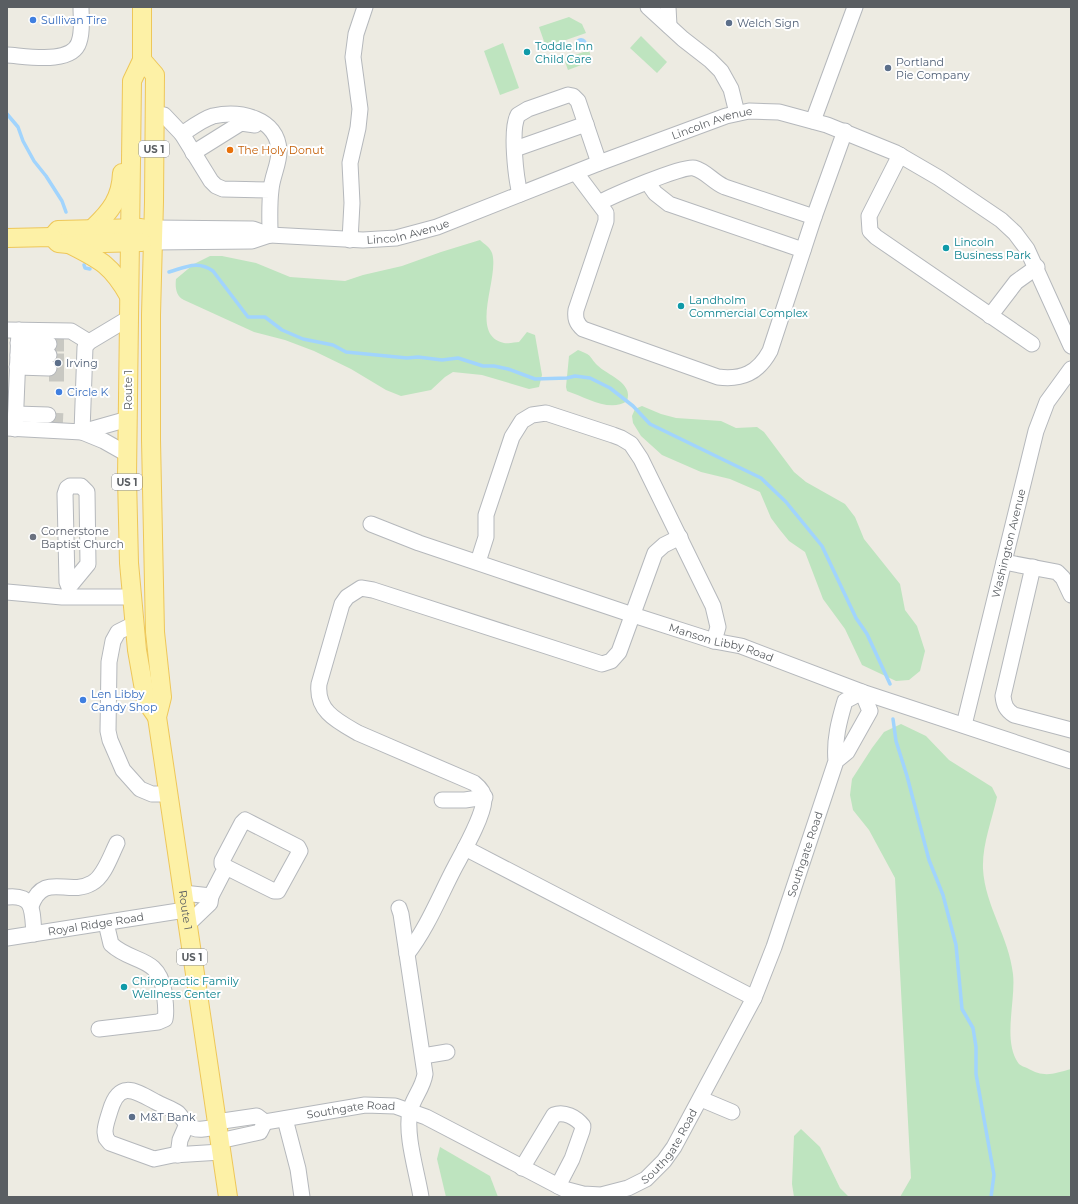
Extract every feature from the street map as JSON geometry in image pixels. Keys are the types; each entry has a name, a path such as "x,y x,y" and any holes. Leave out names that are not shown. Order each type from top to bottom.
{"main road":[{"name":"Route 1","path":"142,7 142,60 132,81 127,454 134,624 146,701 157,717"},
{"name":"Route 1","path":"142,60 155,76 151,397 155,632 162,697 157,717 228,1197"},
{"path":"93,228 115,203 120,191 124,109 132,99"},
{"path":"52,238 58,230 93,228 130,235"},
{"path":"7,238 52,238 58,243 68,244 130,235 153,235"},
{"path":"68,244 108,266 121,281 129,296"}],"street":[{"path":"7,55 57,57 71,53 76,48 80,39 81,7"},
{"path":"350,240 352,203 350,162 358,128 360,109 353,57 356,34 365,7"},
{"path":"648,7 721,71 731,90 737,113"},
{"path":"668,7 669,26"},
{"path":"813,121 854,7"},
{"path":"520,194 516,177 516,119 522,112 528,109 572,95 578,101 599,163"},
{"name":"Lincoln Avenue","path":"153,235 252,241 270,235 350,240 388,239 419,233 599,163 737,113 754,111 779,112 846,132 900,155 939,178 1001,220 1021,239 1036,267 1071,346"},
{"path":"154,114 164,115 182,134 211,181 220,188 272,184"},
{"path":"182,134 212,116 246,115 262,120 273,133 277,142 278,162 272,184"},
{"path":"194,153 237,124 250,123 262,131 271,147 274,160 270,235"},
{"path":"515,149 586,124"},
{"path":"576,173 606,213 606,221 576,310 576,322 583,329 718,377 727,378 747,374 756,370 765,360 770,351 814,217 846,132"},
{"path":"900,155 869,216 870,231 876,237 1032,344"},
{"path":"599,203 672,172 692,167 702,170 717,184 814,217"},
{"path":"648,183 655,193 670,204 803,250"},
{"path":"990,316 1016,282 1036,267"},
{"path":"78,358 129,318"},
{"path":"17,351 71,331 78,358 77,421"},
{"path":"17,351 49,358 17,351"},
{"path":"13,423 17,351"},
{"name":"Washington Avenue","path":"964,725 1041,417 1054,391 1071,369"},
{"path":"478,562 486,537 486,515 512,437 522,421 540,413 546,413 613,434 631,444 647,469 713,606 718,627 714,640"},
{"path":"13,423 48,418"},
{"path":"13,423 128,419"},
{"path":"77,421 104,441 127,454"},
{"path":"70,486 81,486 86,490 88,496 88,564 68,592 66,554 66,491 70,486"},
{"name":"Manson Libby Road","path":"371,524 419,544 478,562 633,615 714,640 741,646 862,692 1071,761"},
{"path":"407,954 418,939 465,848 482,810 485,798 483,792 474,783 358,733 340,722 324,708 318,693 319,684 342,604 347,597 361,588 374,590 600,665 612,660 619,652 655,553 664,545 680,537"},
{"path":"66,554 83,570"},
{"path":"1004,562 1060,574 1071,594"},
{"path":"1033,567 1003,693 1004,703 1009,712 1014,715 1071,730"},
{"path":"7,592 21,595 68,592 132,598"},
{"path":"134,624 118,632 110,651 108,688 110,740 122,770 140,789 152,794 168,794"},
{"name":"Southgate Road","path":"218,1135 260,1132 265,1122 284,1118 365,1105 387,1105 410,1110 558,1186 589,1195 610,1195 640,1182 659,1167 674,1147 754,998 774,947 836,761 835,748 839,719 845,701 862,692 870,711 848,752 836,761"},
{"path":"442,800 485,798"},
{"path":"245,820 298,847 300,851 280,890 276,892 226,867 222,864 222,860 242,822 245,820"},
{"path":"34,934 31,906 37,892 51,886 83,887 93,883 100,876 117,843"},
{"path":"465,848 754,998"},
{"path":"185,909 210,903 211,896 226,867"},
{"name":"Royal Ridge Road","path":"7,938 185,909 211,896"},
{"path":"7,897 22,897 31,906"},
{"path":"398,908 401,911 423,1056 424,1082 410,1110 409,1124 421,1197"},
{"path":"99,1029 158,1022 165,1019 167,1014 163,985 157,970 110,944 106,922"},
{"path":"423,1056 447,1052"},
{"path":"126,1090 151,1098 155,1102 179,1114 187,1124 196,1129 218,1135 175,1155 154,1159 115,1146 106,1138 105,1128 117,1094 126,1090"},
{"path":"701,1099 732,1112"},
{"path":"522,1168 554,1115 561,1113 571,1116 579,1121 583,1126 572,1159 558,1186"},
{"path":"284,1118 298,1169 302,1197"},
{"path":"175,1155 187,1124"}],"green space":[{"path":"569,17 582,24 586,33 546,47 539,27"},
{"path":"641,36 667,62 657,73 630,48"},
{"path":"503,43 519,88 500,95 484,51"},
{"path":"589,50 592,61 568,70 564,59"},
{"path":"480,240 491,251 493,263 486,317 488,329 493,338 504,343 519,342 527,332 535,335 542,375 539,387 529,389 482,375 453,372 431,390 401,396 386,390 351,369 314,351 285,340 254,332 184,300 179,296 176,289 176,279 194,264 210,256 222,256 256,263 290,277 345,281 363,275 402,266"},
{"path":"578,350 591,357 601,369 623,384 627,389 627,401 620,404 605,405 567,391 566,387 569,356"},
{"path":"642,406 661,414 676,418 721,421 736,428 757,427 764,432 794,472 806,482 845,504 855,517 864,539 900,584 905,610 917,626 925,651 920,671 909,680 896,681 862,665 845,629 823,599 805,552 789,541 771,518 760,492 730,479 701,472 662,455 641,436 633,423 632,416 635,409"},
{"path":"901,724 926,736 949,760 992,787 997,797 984,851 983,869 992,909 1011,960 1013,985 1010,1033 1011,1044 1014,1055 1019,1064 1033,1071 1049,1074 1071,1069 1071,1197 900,1197 911,1178 895,878 869,830 853,810 850,795 852,779 872,748 884,732"},
{"path":"801,1129 820,1147 840,1188 849,1197 794,1197 792,1184 794,1136"},
{"path":"440,1147 490,1176 498,1197 446,1197 437,1159"}],"water":[{"path":"579,38 583,38 587,44 583,50 579,50 575,46 575,42"}],"waterway":[{"path":"7,114 18,127 23,141 34,161 46,176 62,201 66,212"},
{"path":"84,265 85,268 90,269"},
{"path":"169,272 197,265 208,268 213,271 248,317 265,317 282,330 303,339 333,345 346,352 442,360 458,358 483,366 494,366 508,369 535,379 567,378 575,376 590,378 610,388 633,406 650,424 761,478 786,502 822,546 856,618 867,634 890,684"},
{"path":"893,719 896,741 907,776 929,860 943,895 956,945 962,1009 973,1028 976,1047 976,1074 994,1175 991,1197"}],"tunnel":[{"path":"49,344 70,344"},
{"path":"49,361 70,361"},
{"path":"49,374 69,374"},
{"path":"48,420 69,421"}],"place":[{"name":"Sullivan Tire","path":"33,20"},
{"name":"Welch Sign","path":"729,23"},
{"name":"Toddle Inn Child Care","path":"527,52"},
{"name":"Portland Pie Company","path":"888,68"},
{"name":"The Holy Donut","path":"230,150"},
{"name":"Lincoln Business Park","path":"946,248"},
{"name":"Landholm Commercial Complex","path":"681,306"},
{"name":"Irving","path":"58,363"},
{"name":"Circle K","path":"59,392"},
{"name":"Cornerstone Baptist Church","path":"33,537"},
{"name":"Len Libby Candy Shop","path":"83,700"},
{"name":"Chiropractic Family Wellness Center","path":"124,987"},
{"name":"M&T Bank","path":"132,1117"}]}
